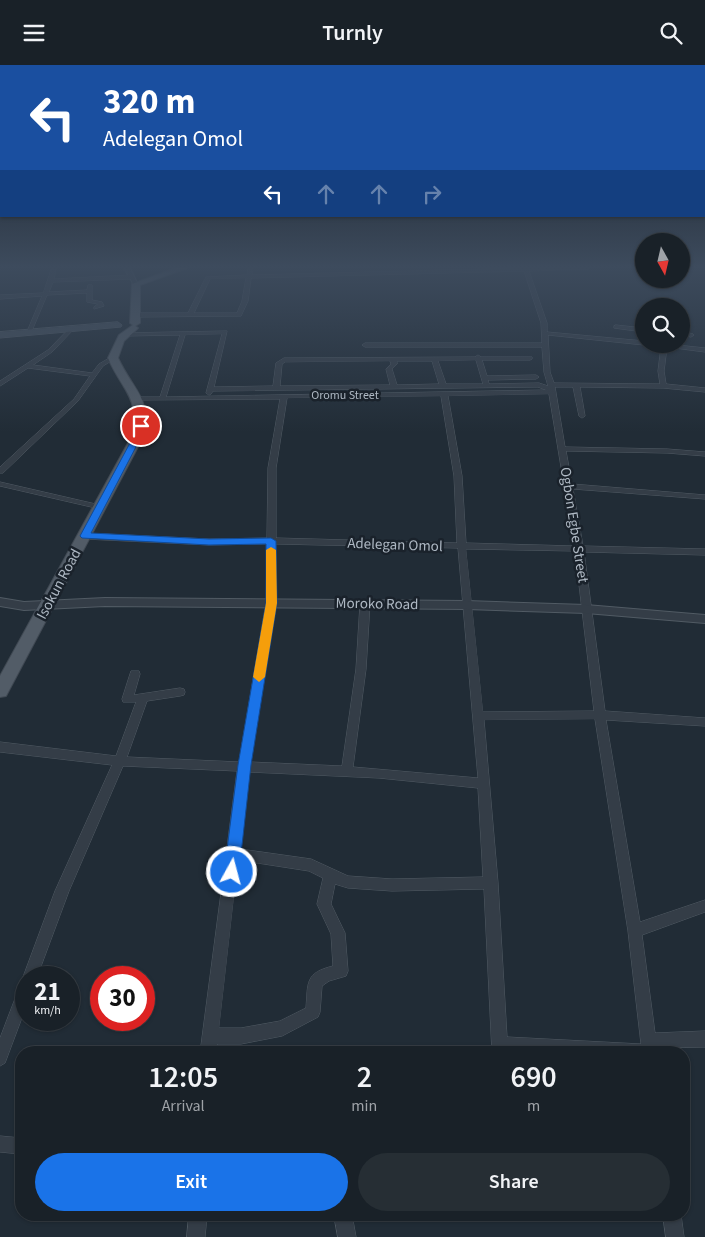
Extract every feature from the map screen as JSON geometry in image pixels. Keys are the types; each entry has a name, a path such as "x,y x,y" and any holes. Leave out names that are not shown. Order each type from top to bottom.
{"main road":[{"path":"0,335 127,325"},
{"path":"113,357 116,346 127,325"},
{"path":"0,347 24,333"},
{"name":"Isokun Road","path":"0,691 132,447 142,419 138,399 113,357"}],"street":[{"path":"24,333 29,323"},
{"path":"127,325 142,323"},
{"name":"Ogbon Egbe Street","path":"543,323 547,372 561,440 567,486 579,549 600,715 635,931 649,1046"},
{"path":"127,325 183,333 225,332 209,393 276,389 394,387 444,391 486,381 536,377"},
{"path":"616,327 635,329"},
{"path":"0,384 50,351 71,329"},
{"path":"163,397 183,333"},
{"path":"545,333 635,341"},
{"path":"527,344 540,385"},
{"path":"365,345 544,345"},
{"path":"690,348 705,350"},
{"path":"663,353 661,371 664,386"},
{"path":"0,471 76,400 101,365 113,357"},
{"path":"478,357 486,381"},
{"path":"276,389 278,363 281,361 392,358 530,358"},
{"path":"392,358 394,364 389,369 394,387"},
{"path":"434,358 444,391 454,450 492,883 501,1046"},
{"path":"27,366 94,375"},
{"path":"486,381 540,385 551,389"},
{"path":"576,385 582,415"},
{"name":"Oromu Street","path":"138,399 209,393 284,396 551,389 576,385 664,386 705,390"},
{"path":"209,1046 244,765 271,603 273,465 284,396"},
{"path":"561,440 705,454"},
{"path":"0,484 100,507"},
{"path":"567,486 705,497"},
{"name":"Adelegan Omol","path":"85,536 209,542 271,541 705,552"},
{"name":"Moroko Road","path":"0,602 24,605 105,602 467,605 586,609 705,619"},
{"path":"347,772 361,669 365,604"},
{"path":"135,674 127,699 180,692"},
{"path":"34,966 62,891 119,761 143,698"},
{"path":"478,716 600,715 704,724"},
{"path":"0,747 119,761 244,765 417,776 484,784"},
{"path":"234,854 311,865 348,882 392,885 492,883"},
{"path":"210,1036 241,1036 282,1028 314,1012 315,982 326,975 341,971 338,933 324,905 330,875"},
{"path":"635,931 705,906"},
{"path":"0,1058 15,1018"},
{"path":"661,1046 705,1039"},
{"path":"0,1144 15,1145"},
{"path":"196,1237 197,1221"},
{"path":"344,1221 348,1237"},
{"path":"673,1221 675,1237"}],"slow traffic":[{"path":"259,677 271,603 271,550"}],"route":[{"path":"141,426 85,536 246,543 271,541 271,603 244,765 232,872"}]}
